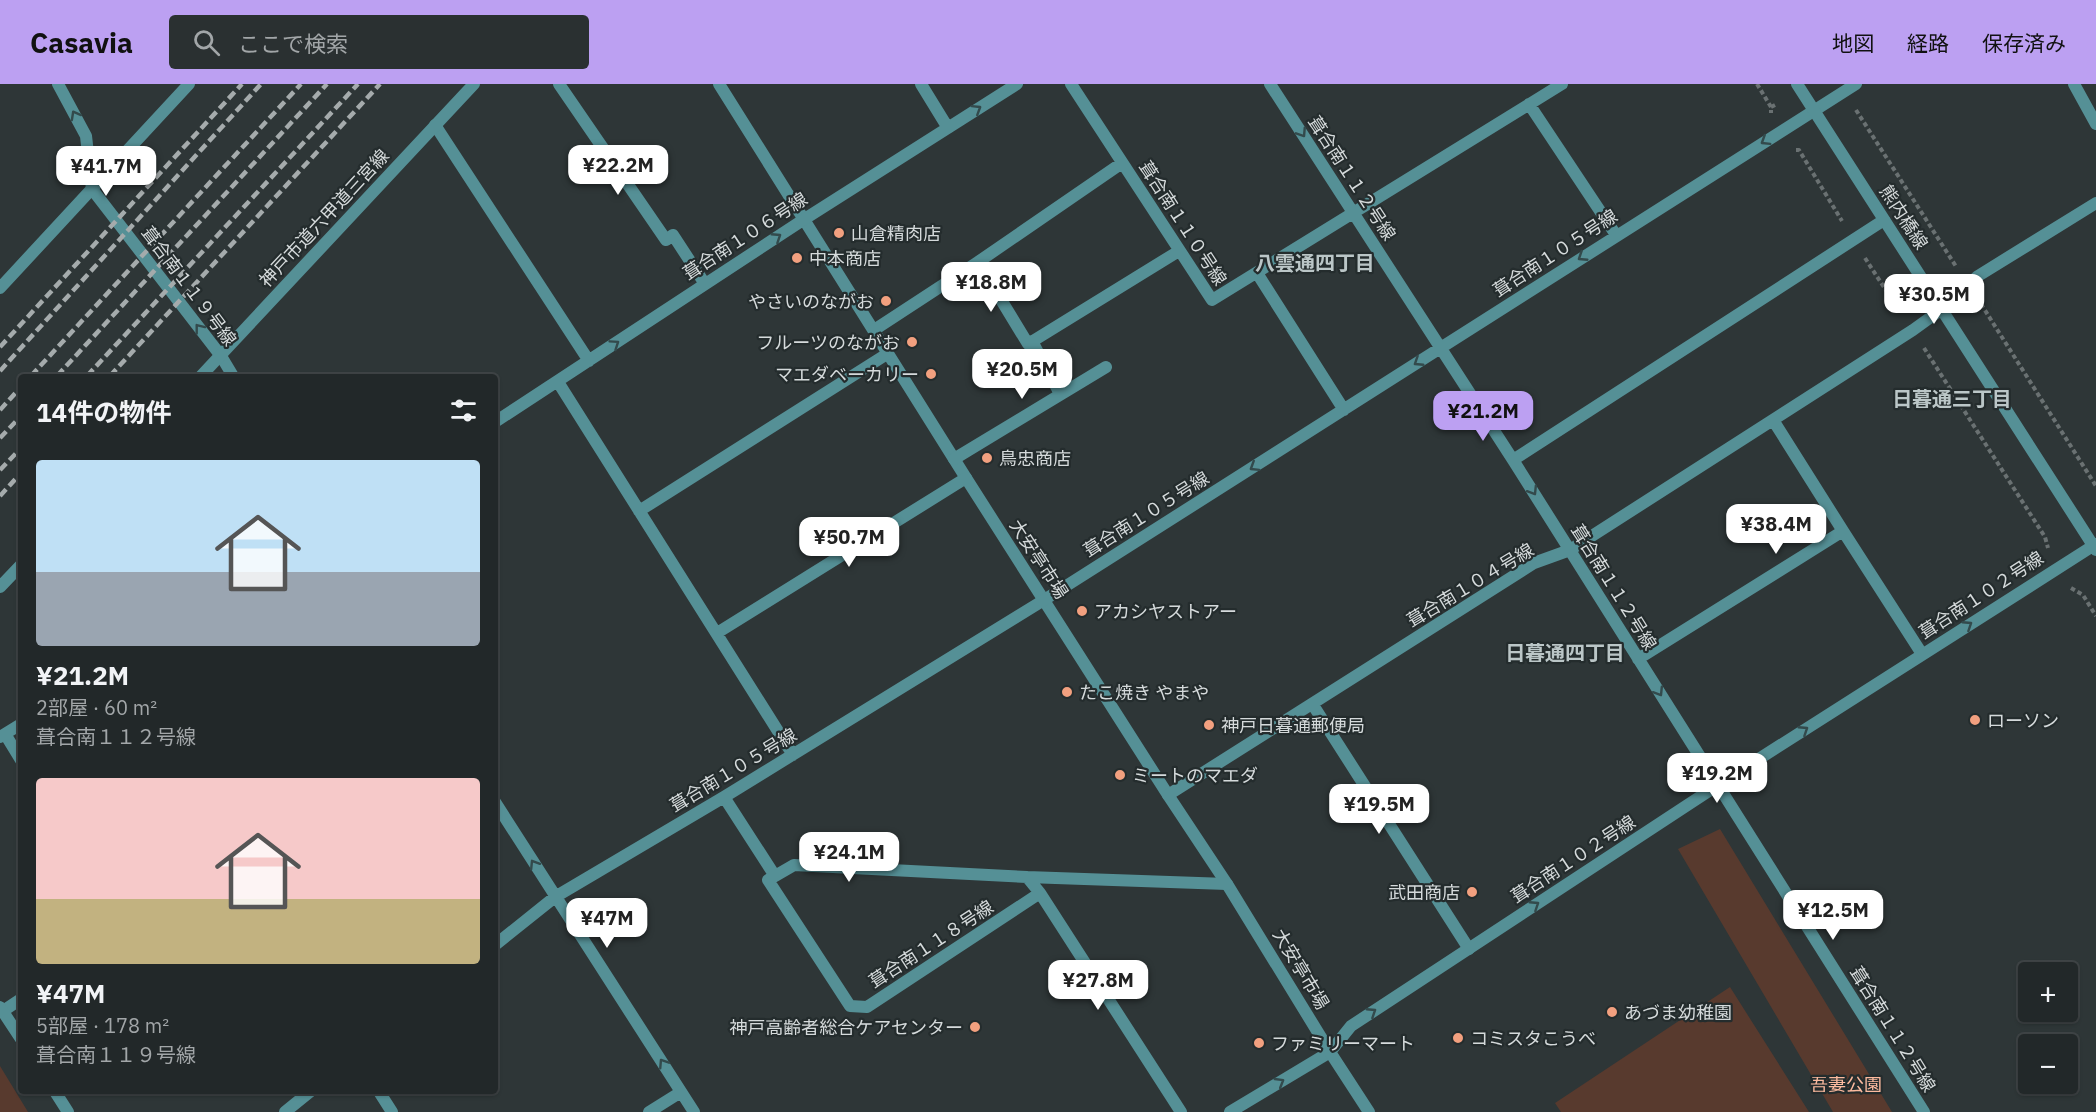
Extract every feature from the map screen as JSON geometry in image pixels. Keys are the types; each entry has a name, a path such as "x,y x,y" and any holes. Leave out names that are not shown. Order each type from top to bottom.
{"street":[{"path":"58,84 86,136 92,189"},
{"path":"0,288 189,84"},
{"name":"神戸市道六甲道三宮線","path":"203,374 474,84"},
{"path":"559,84 666,240 673,235 705,284"},
{"name":"大安亭市場","path":"719,84 966,478 1227,884 1369,1112"},
{"path":"921,84 948,128"},
{"name":"葺合南１０６号線","path":"498,420 803,220 1017,84"},
{"name":"葺合南１１０号線","path":"1071,84 1212,300 1562,84"},
{"name":"葺合南１１２号線","path":"1270,84 1513,460 1924,1112"},
{"name":"熊内橋線","path":"1797,84 2095,547"},
{"name":"葺合南１０５号線","path":"498,943 555,897 724,797 1044,600 1856,84"},
{"path":"2074,84 2096,124"},
{"path":"1529,104 1616,235"},
{"path":"435,125 589,361"},
{"path":"874,330 1122,163"},
{"name":"葺合南１１９号線","path":"92,189 221,356 232,374"},
{"name":"葺合南１０４号線","path":"1168,795 1534,563 1570,550 1913,330 1942,309 1978,276 2096,203"},
{"path":"1513,460 1884,220"},
{"path":"978,262 1028,344 1179,251"},
{"path":"1257,273 1344,410"},
{"path":"1032,341 1060,394"},
{"path":"639,511 888,354"},
{"path":"954,459 1106,367"},
{"path":"558,382 793,754"},
{"path":"1773,420 1923,654"},
{"path":"717,633 966,478"},
{"path":"1638,659 1844,531"},
{"name":"葺合南１０２号線","path":"1230,1112 1330,1052 1351,1026 1718,786 2095,547"},
{"path":"0,587 18,568"},
{"path":"1313,705 1470,949"},
{"path":"18,726 3,736 18,756"},
{"path":"724,797 775,876 794,865 1227,884"},
{"path":"498,807 694,1112"},
{"name":"葺合南１１８号線","path":"775,876 768,880 850,1006 867,1007 1040,893"},
{"path":"1028,877 1181,1112"},
{"path":"18,1001 2,1009 18,1034"},
{"path":"649,1112 681,1092"},
{"path":"57,1094 68,1112"},
{"path":"285,1112 307,1094"},
{"path":"381,1094 392,1112"}],"path":[{"path":"1756,84 1771,107 1777,104"},
{"path":"2071,588 2083,595 2096,616"}],"green space":[{"name":"吾妻公園","path":"1720,829 1892,1112 1833,1112 1678,849"},
{"path":"1730,987 1809,1112 1561,1112 1555,1103"},
{"path":"0,1066 28,1112 0,1112"}],"railway":[{"path":"0,347 242,84"},
{"path":"0,371 261,84"},
{"path":"33,374 301,84"},
{"path":"59,374 327,84"},
{"path":"89,374 358,84"},
{"path":"112,374 380,84"},
{"path":"0,410 18,390"},
{"path":"0,438 18,419"},
{"path":"0,470 18,451"},
{"path":"0,496 18,476"}],"place":[{"name":"山倉精肉店","path":"839,233"},
{"name":"中本商店","path":"797,258"},
{"name":"やさいのながお","path":"886,301"},
{"name":"フルーツのながお","path":"912,342"},
{"name":"マエダベーカリー","path":"931,374"},
{"name":"鳥忠商店","path":"987,458"},
{"name":"アカシヤストアー","path":"1082,611"},
{"name":"たこ焼き やまや","path":"1067,692"},
{"name":"ローソン","path":"1975,720"},
{"name":"神戸日暮通郵便局","path":"1209,725"},
{"name":"ミートのマエダ","path":"1120,775"},
{"name":"武田商店","path":"1472,892"},
{"name":"あづま幼稚園","path":"1612,1012"},
{"name":"神戸高齢者総合ケアセンター","path":"975,1027"},
{"name":"コミスタこうべ","path":"1458,1038"},
{"name":"ファミリーマート","path":"1259,1043"}],"district":[{"name":"八雲通四丁目","path":"1315,262"},
{"name":"日暮通三丁目","path":"1952,398"},
{"name":"日暮通四丁目","path":"1565,652"}]}
